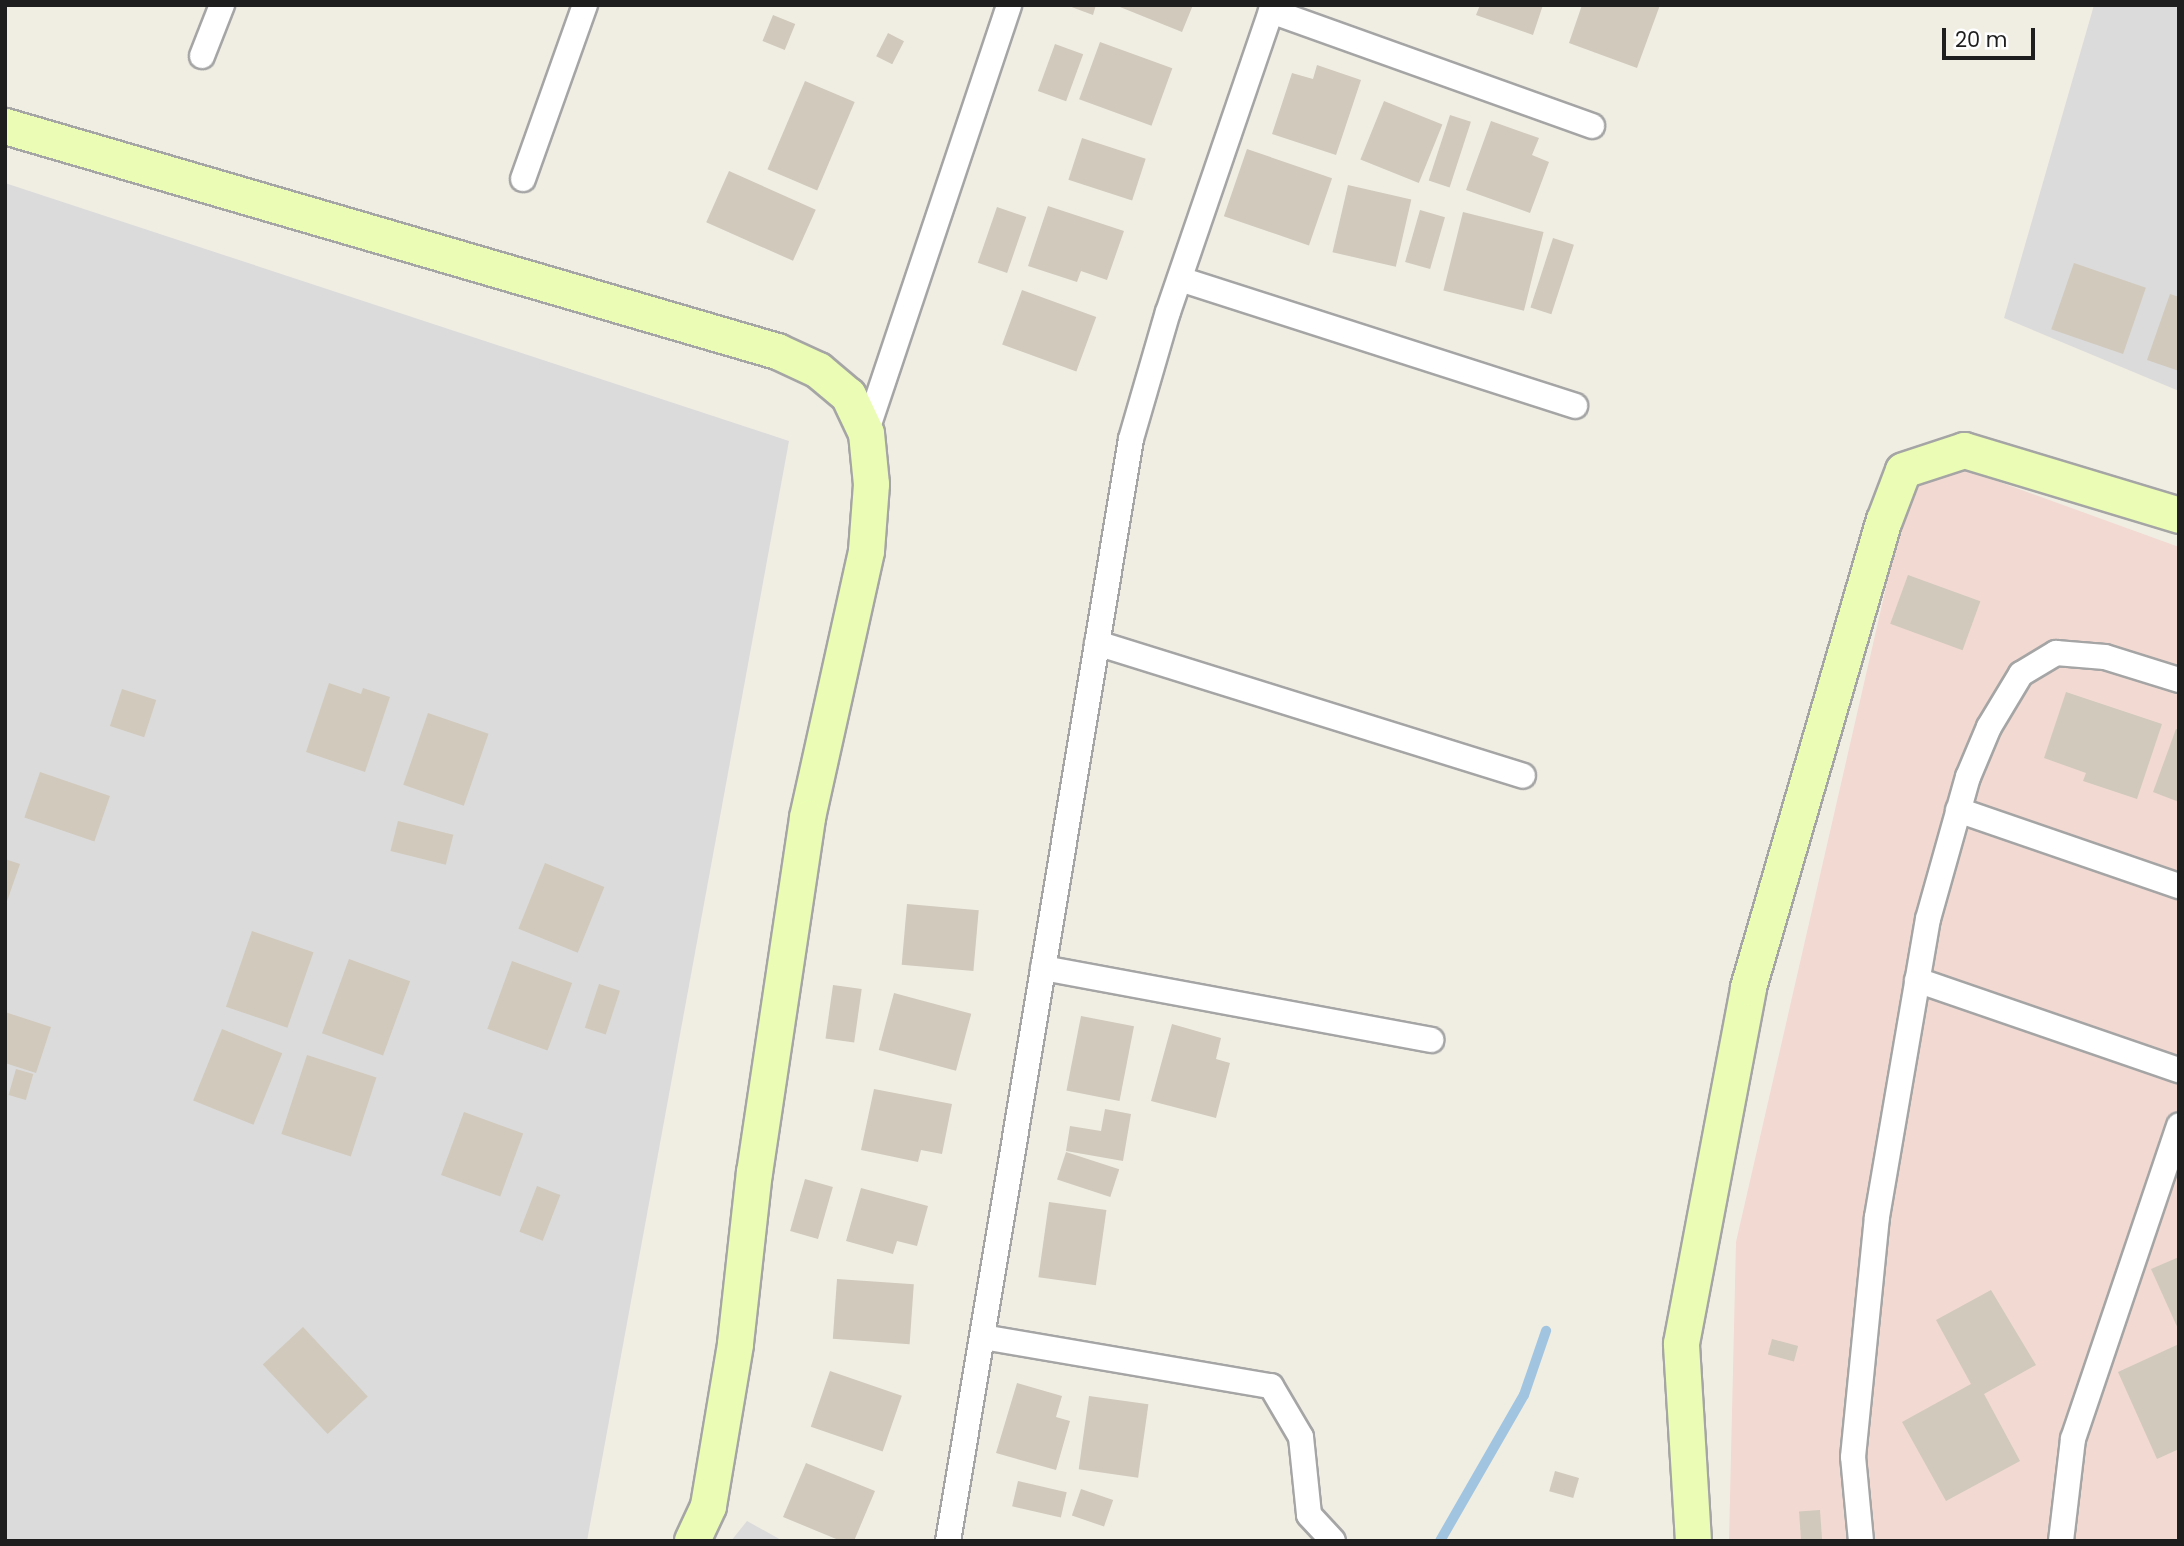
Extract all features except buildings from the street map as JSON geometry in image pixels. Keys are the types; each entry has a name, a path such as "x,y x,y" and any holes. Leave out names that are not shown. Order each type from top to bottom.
{"street":[{"path":"202,56 222,5"},
{"path":"523,178 585,5"},
{"path":"866,433 1009,5"},
{"path":"948,1541 1131,439 1180,279 1272,8 1592,126"},
{"path":"5,126 777,351 818,370 848,395 866,433 871,484 866,551 807,818 754,1171 735,1344 708,1506 692,1541"},
{"path":"1180,279 1575,406"},
{"path":"1693,1541 1681,1343 1748,987 1884,520 1903,470 1964,450 2179,515"},
{"path":"1097,643 1523,776"},
{"path":"1861,1541 1853,1457 1878,1217 1928,919 1958,810 1989,727 2021,674 2056,653 2105,657 2179,680"},
{"path":"1958,810 2179,886"},
{"path":"1043,968 1431,1040"},
{"path":"1917,980 2179,1070"},
{"path":"2061,1541 2073,1439 2179,1125"},
{"path":"983,1337 1271,1386 1301,1437 1309,1515 1333,1541"}],"shaded area":[{"path":"2094,5 2179,5 2179,391 2004,318"},
{"path":"5,183 789,441 587,1541 5,1541"},
{"path":"1917,452 2179,547 2179,1541 1729,1541 1736,1242"},
{"path":"747,1521 783,1541 731,1541"}],"waterway":[{"path":"1440,1541 1524,1395 1546,1331"}]}
